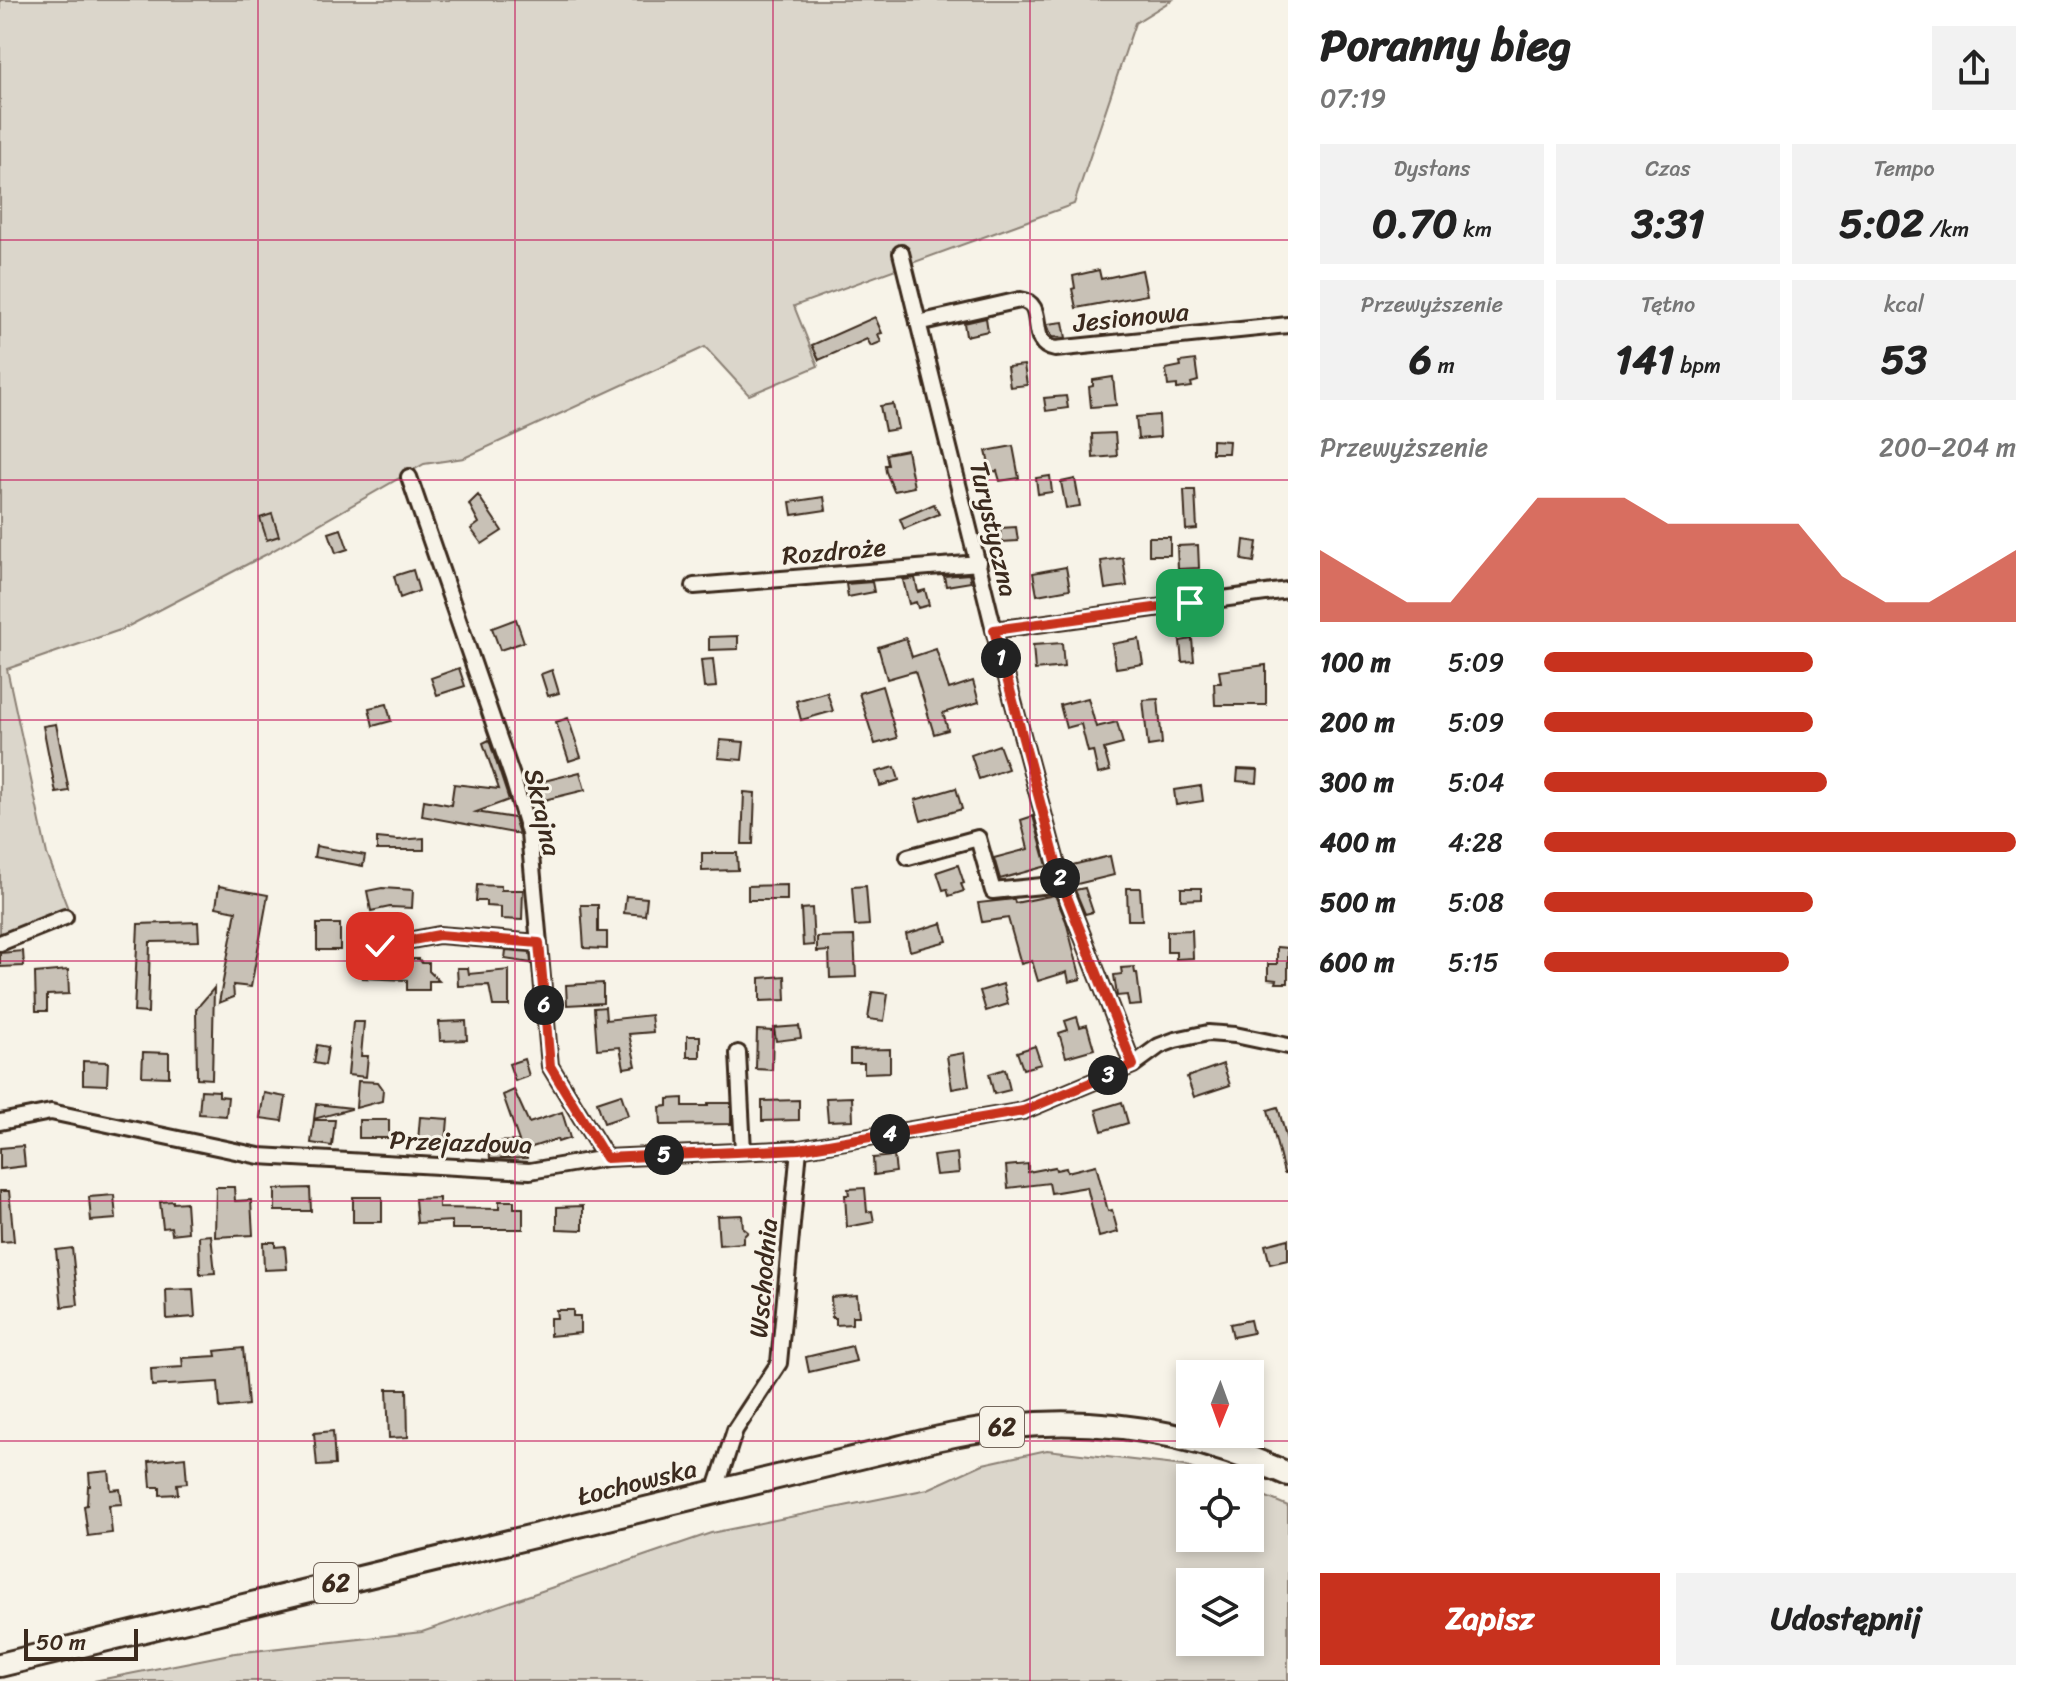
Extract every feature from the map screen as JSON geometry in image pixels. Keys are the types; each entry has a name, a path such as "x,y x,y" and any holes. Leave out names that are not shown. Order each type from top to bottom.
{"main road":[{"name":"Łochowska","path":"0,1665 715,1492 960,1434 1013,1425 1132,1426 1178,1435 1288,1474"}],"street":[{"name":"Turystyczna","path":"901,253 994,630 1062,884 1133,1065"},
{"name":"Jesionowa","path":"918,323 1020,300 1028,301 1033,305 1041,343 1055,349 1288,325"},
{"name":"Skrajna","path":"409,477 529,833 550,1066 606,1158"},
{"name":"Rozdroże","path":"694,586 979,563"},
{"path":"994,630 1288,590"},
{"path":"908,857 978,838 993,891 1062,884"},
{"path":"0,943 65,917"},
{"path":"380,946 439,935 539,943"},
{"name":"Przejazdowa","path":"0,1122 51,1112 259,1156 530,1171 606,1158 799,1149 1023,1111 1133,1065 1159,1046 1208,1033 1288,1046"},
{"path":"738,1053 743,1151"},
{"name":"Wschodnia","path":"715,1492 735,1430 779,1363 799,1149"}],"shaded area":[{"path":"0,0 1172,0 1135,23 1074,204 794,306 818,366 749,395 705,347 464,458 424,464 265,555 123,629 7,669 47,854 73,922 0,952"},
{"path":"1047,1450 1176,1465 1176,1552 1264,1552 1264,1496 1288,1506 1288,1681 94,1681 235,1653 422,1632 711,1533 928,1489 983,1464"}],"building":[{"path":"1099,270 1101,279 1142,270 1147,295 1076,308 1073,276"},
{"path":"875,317 882,333 878,334 881,342 871,346 867,339 819,360 812,345"},
{"path":"986,318 988,331 966,336 964,323"},
{"path":"1063,322 1066,338 1052,337 1047,324"},
{"path":"1195,360 1198,381 1191,383 1192,387 1177,389 1177,385 1168,386 1166,369 1181,366 1180,362"},
{"path":"1024,365 1027,385 1010,387 1007,367"},
{"path":"1113,377 1116,405 1091,407 1089,387 1093,386 1093,380"},
{"path":"1066,396 1068,408 1046,411 1044,398"},
{"path":"893,404 898,429 885,431 880,406"},
{"path":"1159,415 1160,437 1138,439 1136,417"},
{"path":"1115,433 1117,456 1093,458 1092,434"},
{"path":"1212,440 1229,441 1228,453 1212,453"},
{"path":"1013,446 1019,478 1000,481 997,471 991,472 986,451"},
{"path":"907,450 914,487 894,491 886,472 886,454"},
{"path":"1050,476 1052,492 1038,494 1036,478"},
{"path":"1075,479 1080,506 1066,508 1061,482"},
{"path":"1184,490 1195,490 1197,529 1186,530"},
{"path":"478,495 502,531 482,544 471,529 479,523 469,504"},
{"path":"824,497 826,510 792,515 790,502"},
{"path":"934,504 939,514 904,529 900,519"},
{"path":"272,514 279,536 267,540 260,518"},
{"path":"1016,527 1018,541 1001,542 1000,528"},
{"path":"341,529 348,549 336,553 329,533"},
{"path":"1149,537 1170,537 1170,555 1149,555"},
{"path":"1244,540 1257,542 1254,562 1242,560"},
{"path":"1198,545 1199,568 1178,569 1177,546"},
{"path":"1123,558 1127,586 1105,589 1101,561"},
{"path":"1066,567 1070,589 1037,595 1033,573"},
{"path":"413,570 419,591 400,598 394,576"},
{"path":"969,574 971,582 946,586 944,576"},
{"path":"915,578 918,592 925,590 929,605 918,608 916,602 909,604 903,580"},
{"path":"872,582 874,592 848,597 846,584"},
{"path":"516,619 524,642 500,650 492,628"},
{"path":"738,636 738,649 709,650 709,637"},
{"path":"906,638 912,657 936,649 949,689 973,681 979,702 943,713 948,730 934,734 915,671 887,679 878,647"},
{"path":"1139,639 1143,664 1116,668 1112,644"},
{"path":"1192,639 1194,661 1182,662 1180,641"},
{"path":"1062,643 1064,667 1035,670 1033,645"},
{"path":"713,659 716,687 704,688 701,660"},
{"path":"1266,665 1266,705 1215,705 1214,683 1221,683 1219,671"},
{"path":"459,668 465,686 437,695 431,678"},
{"path":"552,670 559,693 548,696 541,674"},
{"path":"882,686 897,738 875,744 859,693"},
{"path":"827,692 833,711 801,720 796,701"},
{"path":"1088,698 1096,727 1117,722 1123,744 1104,749 1110,771 1098,774 1093,751 1088,752 1081,724 1066,728 1060,705"},
{"path":"1158,699 1162,744 1148,746 1143,700"},
{"path":"387,704 391,721 373,726 369,708"},
{"path":"568,718 581,757 569,761 556,722"},
{"path":"56,724 69,791 56,793 43,726"},
{"path":"489,740 509,800 476,812 514,818 519,834 422,816 424,800 451,805 454,784 499,789 483,743"},
{"path":"720,740 744,742 742,760 718,758"},
{"path":"999,745 1008,769 979,779 971,755"},
{"path":"895,767 899,780 880,786 876,772"},
{"path":"1238,769 1258,770 1257,783 1237,781"},
{"path":"580,772 585,790 544,800 540,782"},
{"path":"1201,786 1203,801 1176,805 1174,790"},
{"path":"956,788 962,809 921,821 915,800"},
{"path":"744,792 755,793 753,844 742,844"},
{"path":"1033,816 1047,866 1000,879 994,858 1028,849 1021,820"},
{"path":"377,838 424,838 424,850 377,850"},
{"path":"316,846 365,855 363,866 314,857"},
{"path":"702,853 737,853 738,870 702,871"},
{"path":"1110,856 1114,875 1073,885 1068,866"},
{"path":"958,865 964,891 949,896 947,889 943,890 937,872"},
{"path":"477,885 523,890 522,920 501,919 501,907 486,906 486,901 476,901"},
{"path":"787,885 787,900 748,900 748,886"},
{"path":"219,886 268,895 251,987 233,985 234,997 219,1003 236,911 216,907"},
{"path":"866,886 869,925 855,926 852,887"},
{"path":"382,888 413,890 412,908 390,907 371,911 367,891"},
{"path":"1085,888 1093,912 1085,914 1075,890"},
{"path":"1127,888 1140,888 1142,920 1128,920"},
{"path":"1181,888 1201,888 1201,899 1181,900"},
{"path":"1055,895 1066,921 1081,979 1069,982 1067,972 1038,981 1032,961 1021,964 1008,918 982,922 978,903 1014,899 1015,903"},
{"path":"626,896 647,898 645,915 624,913"},
{"path":"581,905 598,905 598,932 607,932 607,949 584,948"},
{"path":"812,908 814,945 803,946 801,909"},
{"path":"198,922 199,941 150,942 148,1013 134,1012 138,924"},
{"path":"942,923 947,941 910,951 906,934"},
{"path":"317,924 340,924 340,950 317,950"},
{"path":"1192,930 1193,958 1176,959 1176,952 1167,952 1167,931"},
{"path":"854,936 856,977 830,978 829,951 817,952 817,937"},
{"path":"1277,947 1288,948 1288,983 1268,979 1268,964 1277,964"},
{"path":"506,950 530,952 531,963 505,959"},
{"path":"23,951 24,966 0,967 0,953"},
{"path":"363,955 388,956 387,962 408,963 419,959 422,963 429,963 429,971 439,981 429,981 429,990 407,990 407,980 362,978"},
{"path":"1134,967 1141,1005 1129,1006 1127,995 1117,996 1114,975 1122,974 1121,968"},
{"path":"457,968 468,968 469,974 509,970 509,1006 493,1006 489,985 458,986"},
{"path":"68,970 69,994 47,995 47,1011 36,1011 35,973"},
{"path":"785,976 786,1000 760,1001 760,978"},
{"path":"603,983 603,1003 567,1005 566,985"},
{"path":"1003,984 1008,1004 986,1011 980,991"},
{"path":"214,988 212,1079 197,1078 196,1009"},
{"path":"872,992 888,994 884,1021 868,1019"},
{"path":"605,1007 606,1020 651,1015 653,1032 629,1034 636,1066 624,1068 620,1047 597,1049 594,1008"},
{"path":"1077,1017 1080,1027 1087,1025 1094,1049 1066,1057 1059,1033 1068,1030 1065,1021"},
{"path":"466,1021 467,1040 440,1041 439,1022"},
{"path":"353,1022 364,1022 361,1056 368,1056 366,1077 348,1075"},
{"path":"799,1026 801,1038 776,1041 774,1028"},
{"path":"757,1030 773,1031 772,1070 756,1069"},
{"path":"687,1036 700,1036 700,1057 687,1057"},
{"path":"317,1045 328,1047 325,1065 314,1063"},
{"path":"1035,1046 1041,1064 1023,1069 1017,1052"},
{"path":"890,1049 890,1072 864,1073 864,1063 850,1063 850,1050"},
{"path":"143,1052 169,1053 169,1077 142,1076"},
{"path":"964,1053 969,1086 952,1089 947,1056"},
{"path":"524,1059 529,1076 515,1081 509,1064"},
{"path":"83,1061 108,1062 107,1085 83,1084"},
{"path":"1223,1064 1230,1085 1194,1097 1187,1077"},
{"path":"1005,1069 1010,1090 994,1094 989,1074"},
{"path":"358,1081 378,1082 383,1089 382,1101 356,1108"},
{"path":"201,1090 219,1091 219,1096 228,1097 226,1116 199,1114"},
{"path":"514,1090 529,1123 562,1112 570,1138 526,1149 527,1158 490,1159 489,1142 519,1141 503,1095"},
{"path":"264,1093 286,1097 282,1121 260,1118"},
{"path":"621,1094 628,1115 604,1123 597,1102"},
{"path":"852,1097 853,1120 828,1121 826,1098"},
{"path":"683,1098 683,1106 731,1103 731,1124 661,1125 660,1107 668,1106 668,1099"},
{"path":"799,1100 799,1120 762,1121 762,1101"},
{"path":"1122,1102 1128,1123 1102,1131 1096,1110"},
{"path":"316,1104 351,1108 351,1109 314,1119"},
{"path":"1278,1107 1288,1144 1288,1173 1284,1173 1268,1110"},
{"path":"420,1117 448,1119 446,1143 418,1141"},
{"path":"314,1120 335,1120 332,1146 311,1143"},
{"path":"359,1120 389,1120 389,1138 359,1138"},
{"path":"23,1146 25,1166 0,1169 0,1148"},
{"path":"957,1153 959,1173 936,1175 933,1156"},
{"path":"894,1156 896,1172 874,1175 873,1158"},
{"path":"1028,1164 1028,1172 1055,1167 1056,1170 1066,1168 1067,1172 1096,1165 1108,1211 1112,1210 1118,1232 1099,1237 1087,1187 1051,1193 1049,1183 1008,1188 1006,1166"},
{"path":"216,1187 234,1187 235,1201 251,1200 253,1235 215,1237"},
{"path":"310,1188 311,1211 275,1211 275,1189"},
{"path":"865,1188 867,1212 872,1211 874,1222 847,1227 845,1195 849,1195 848,1189"},
{"path":"0,1191 9,1191 14,1241 1,1242"},
{"path":"114,1195 116,1219 91,1221 89,1197"},
{"path":"353,1197 382,1197 382,1222 353,1222"},
{"path":"439,1198 439,1208 499,1209 499,1201 514,1201 514,1208 523,1208 523,1229 452,1229 452,1221 417,1223 415,1199"},
{"path":"160,1202 186,1202 188,1232 172,1234 171,1227 163,1228"},
{"path":"583,1206 583,1230 557,1229 557,1207"},
{"path":"742,1215 743,1228 748,1232 743,1237 743,1243 719,1245 717,1216"},
{"path":"211,1235 215,1273 200,1274 199,1236"},
{"path":"1288,1239 1288,1260 1270,1264 1265,1245"},
{"path":"263,1242 275,1242 275,1247 285,1246 287,1269 264,1270"},
{"path":"72,1248 78,1305 62,1307 56,1250"},
{"path":"193,1289 195,1317 167,1319 166,1290"},
{"path":"857,1295 859,1316 852,1316 852,1324 836,1325 836,1318 832,1318 831,1297"},
{"path":"556,1310 573,1310 573,1316 580,1316 580,1333 550,1336 550,1318 557,1318"},
{"path":"1250,1320 1253,1333 1233,1337 1230,1324"},
{"path":"852,1346 856,1361 809,1372 806,1357"},
{"path":"243,1348 248,1405 220,1408 218,1382 152,1386 151,1369 183,1367 182,1358 216,1356 215,1351"},
{"path":"387,1389 407,1389 408,1437 389,1438"},
{"path":"333,1431 335,1465 317,1466 314,1433"},
{"path":"185,1457 187,1483 177,1484 178,1494 160,1495 160,1487 151,1487 149,1461"},
{"path":"109,1471 111,1490 120,1489 122,1504 109,1505 112,1533 88,1536 84,1506 87,1505 90,1486 89,1473"}],"route":[{"path":"380,946 439,935 539,943 550,1066 606,1158 799,1149 1023,1111 1133,1065 1062,884 994,630 1190,603"}]}
